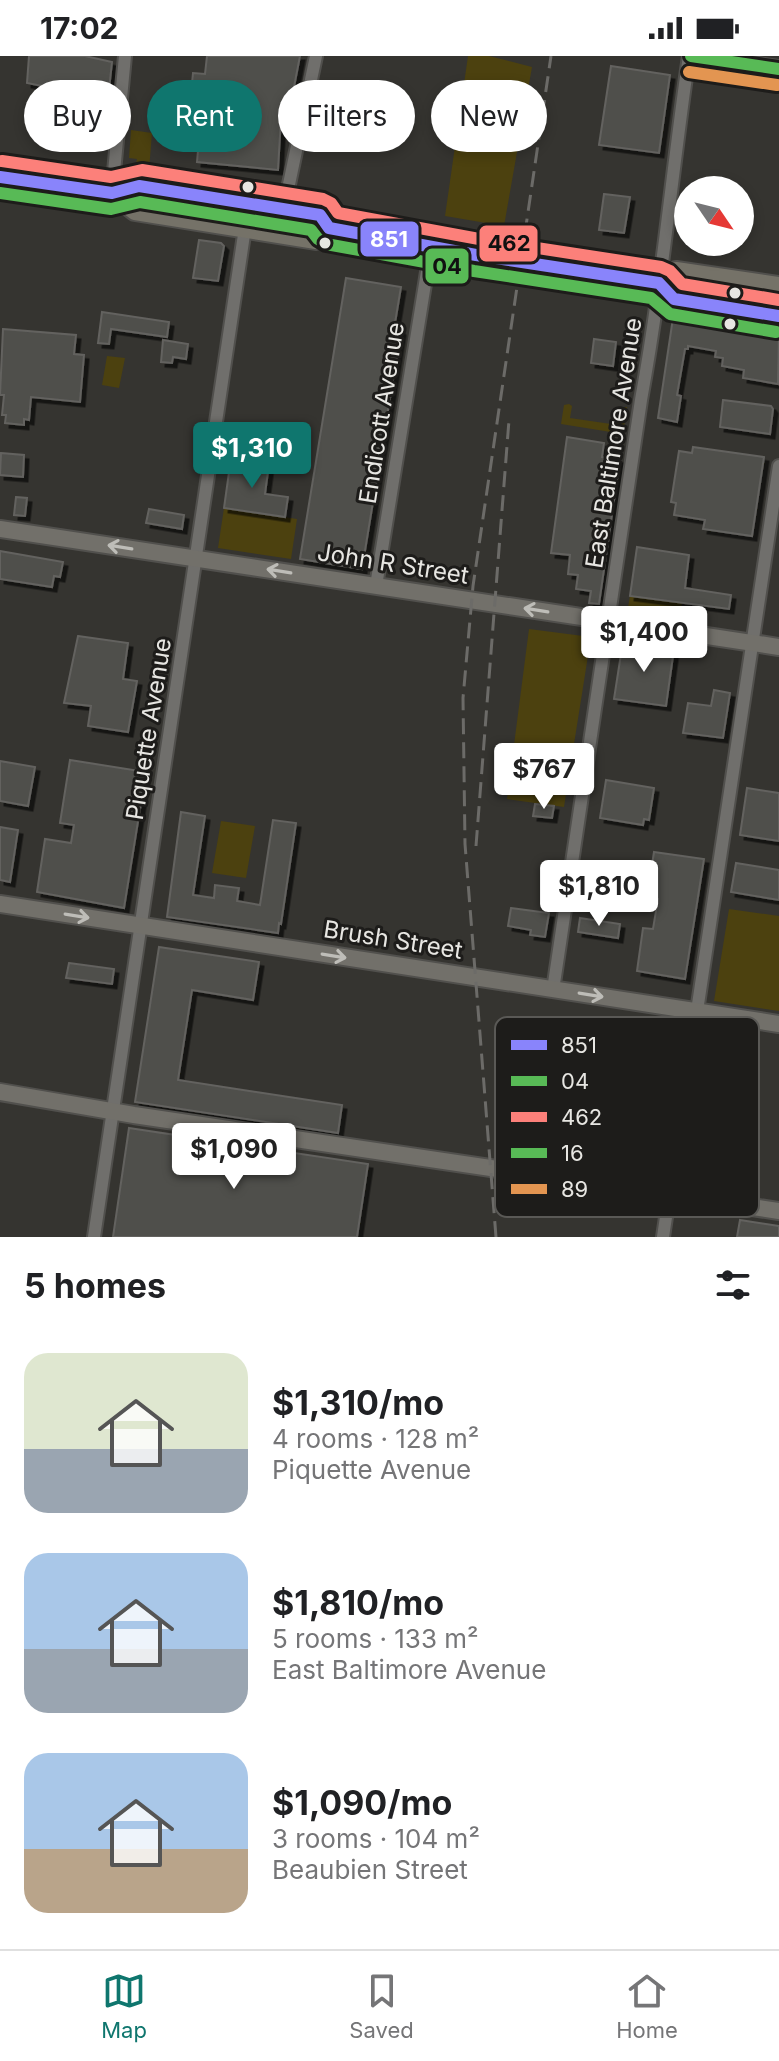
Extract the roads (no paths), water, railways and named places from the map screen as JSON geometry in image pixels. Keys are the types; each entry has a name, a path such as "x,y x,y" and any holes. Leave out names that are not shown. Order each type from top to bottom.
{"main road":[{"path":"0,177 112,193 139,186 284,208 320,215 329,228 659,283 674,299 779,316"},
{"path":"112,193 135,211 316,240 329,228"},
{"path":"659,283 676,271 779,286"}],"street":[{"path":"112,193 125,56"},
{"path":"284,208 316,56"},
{"path":"690,56 779,69"},
{"name":"East Baltimore Avenue","path":"553,990 657,313 690,56"},
{"name":"Piquette Avenue","path":"94,1237 245,228"},
{"name":"Endicott Avenue","path":"376,586 431,247"},
{"path":"696,1017 779,466"},
{"name":"John R Street","path":"0,529 779,647"},
{"name":"Brush Street","path":"0,904 735,1017"},
{"name":"Brush Street","path":"759,1021 779,1024"},
{"path":"0,1092 495,1169"},
{"path":"759,1208 779,1211"},
{"path":"663,1237 666,1217"}],"railway":[{"path":"496,1237 465,844 463,698 473,586 551,56"},
{"path":"476,846 509,420"}]}
